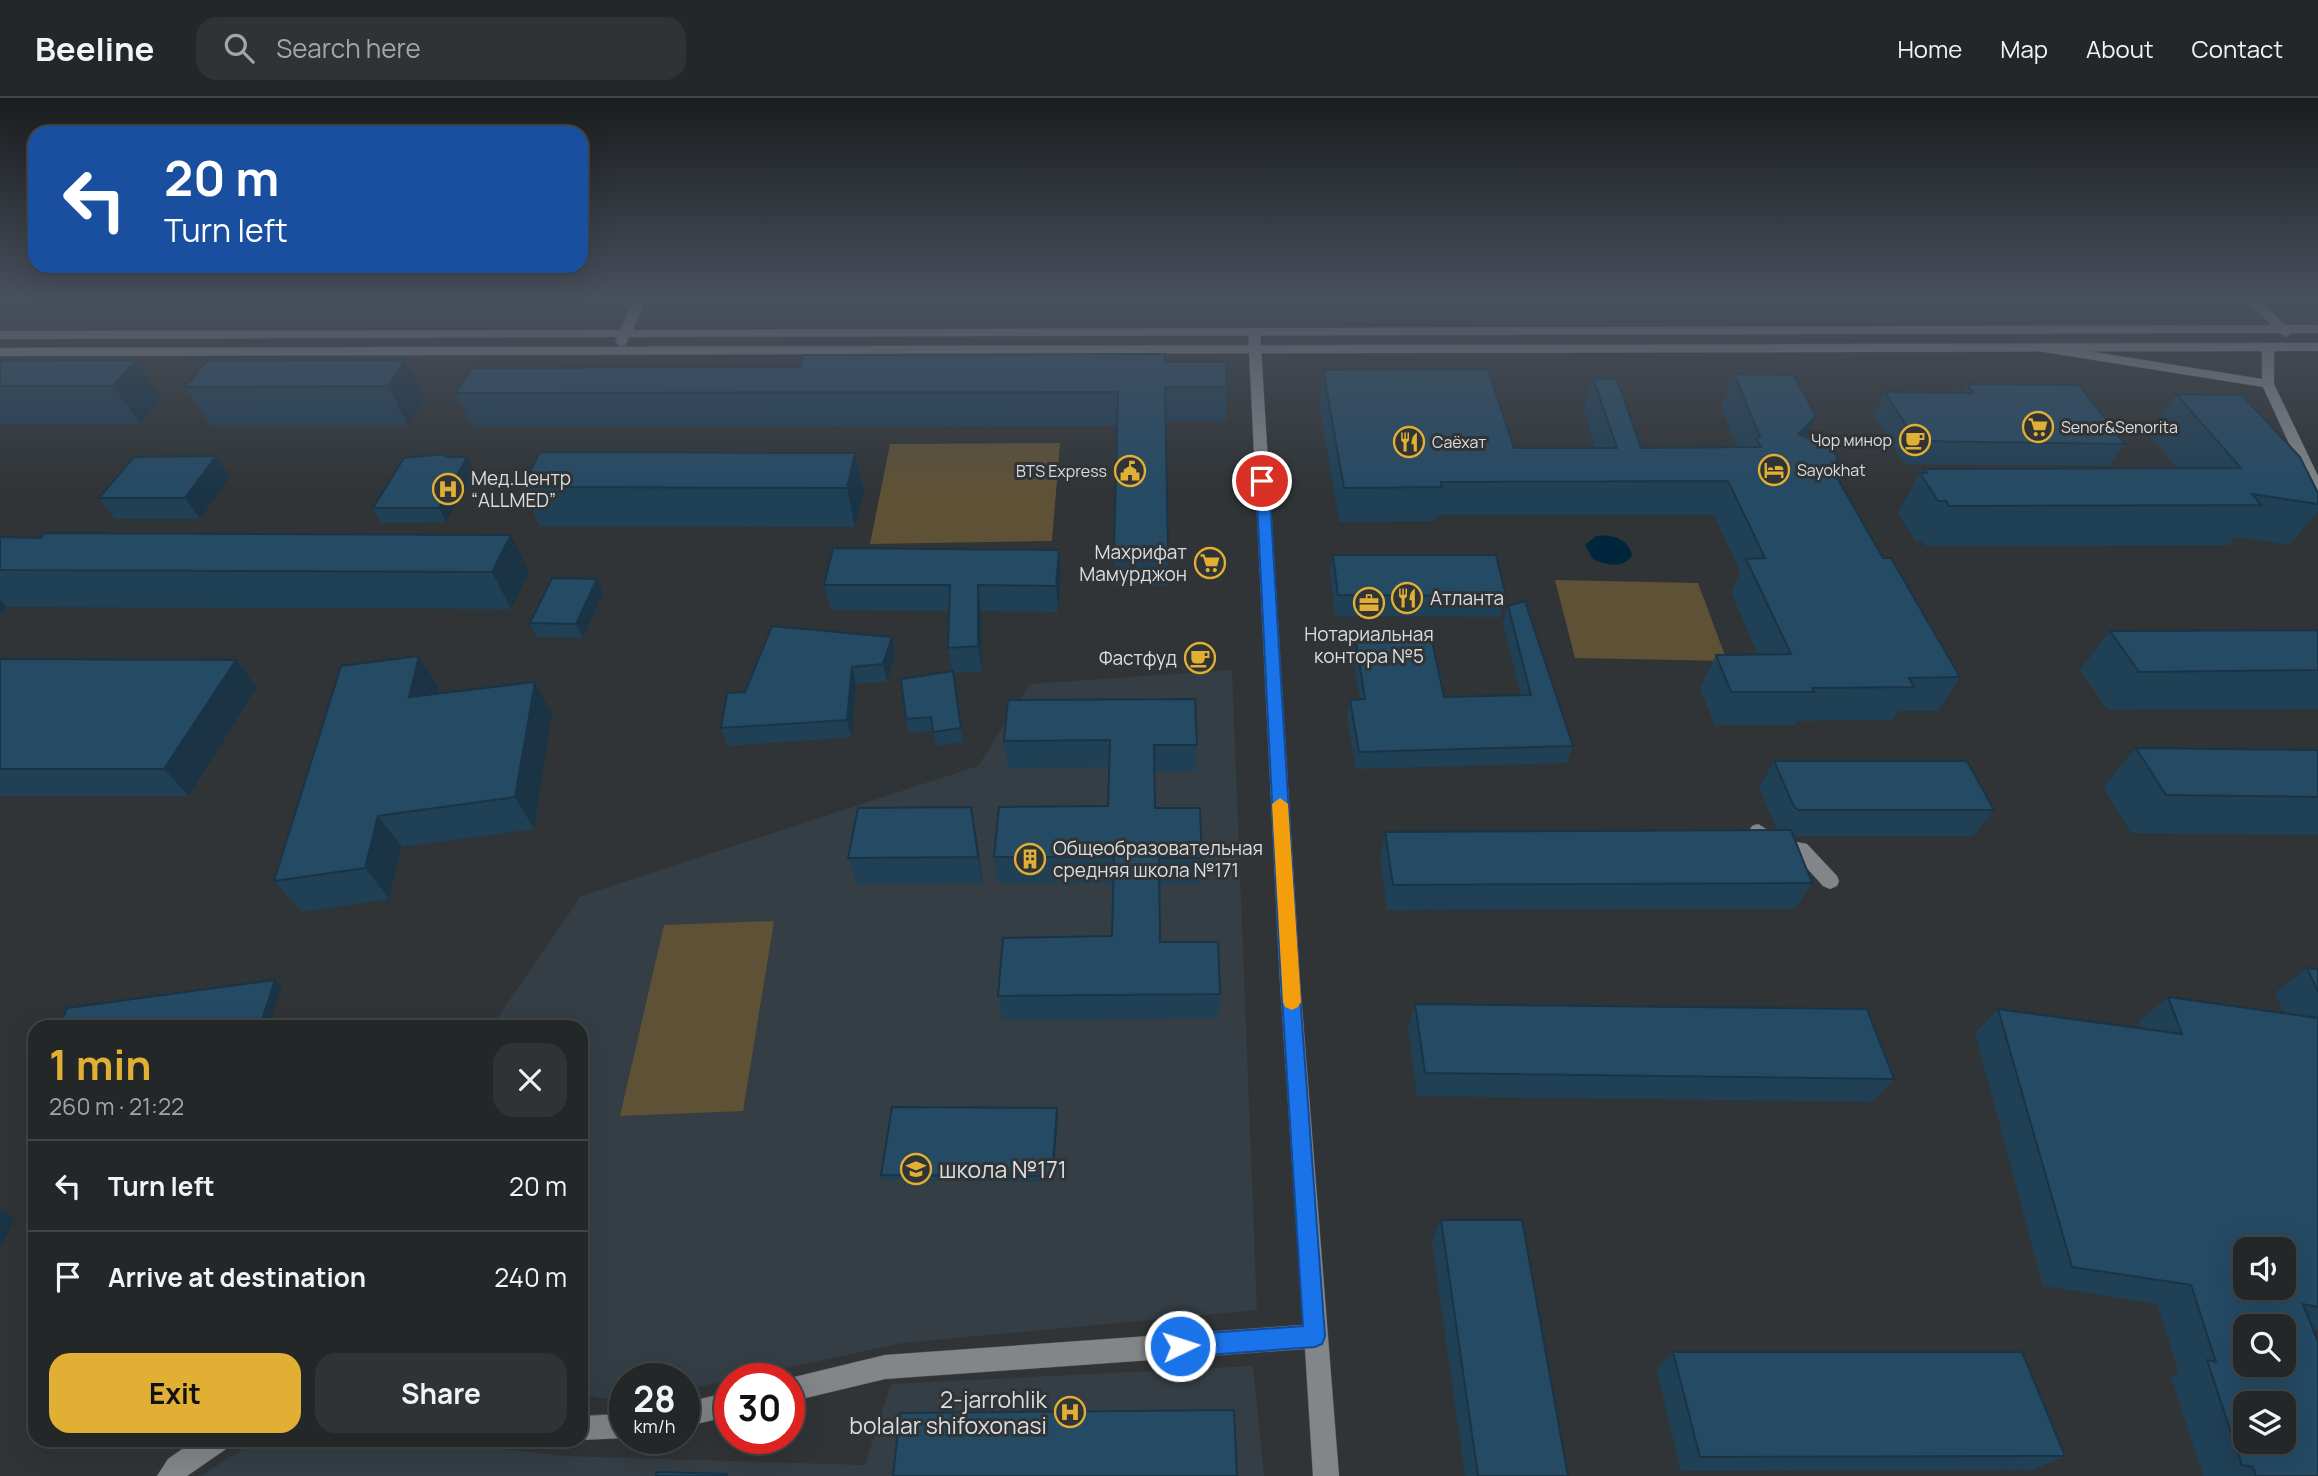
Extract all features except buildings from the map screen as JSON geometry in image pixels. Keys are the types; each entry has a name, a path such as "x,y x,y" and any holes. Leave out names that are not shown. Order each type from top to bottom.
{"main road":[{"path":"1255,363 1290,982 1326,1476"},
{"path":"2140,363 2269,384"},
{"path":"2268,363 2269,384 2318,491"},
{"path":"1758,831 1778,846 1801,849 1830,881"},
{"path":"805,1386 885,1367 1315,1336"},
{"path":"588,1428 609,1427"},
{"path":"170,1476 207,1447"}],"shaded area":[{"path":"1060,443 1052,541 870,544 890,444"},
{"path":"1555,580 1698,583 1727,661 1575,658"},
{"name":"школа №171","path":"1232,670 1257,1310 902,1343 805,1364 714,1363 714,1384 700,1387 700,1363 609,1363 609,1399 588,1396 588,1020 496,1020 581,896 978,766 1030,684"},
{"path":"774,921 743,1111 620,1116 664,925"},
{"name":"2-jarrohlik bolalar shifoxonasi","path":"1253,1366 1264,1476 201,1476 246,1447 485,1447 564,1456 865,1465 891,1384"}],"water":[{"path":"1596,536 1619,539 1627,545 1632,556 1619,564 1593,559 1585,545"}],"slow traffic":[{"path":"1280,804 1292,1002"}],"place":[{"name":"Senor&Senorita","path":"2038,427"},
{"name":"Чор минор","path":"1915,440"},
{"name":"Саёхат","path":"1409,442"},
{"name":"Sayokhat","path":"1774,470"},
{"name":"BTS Express","path":"1130,471"},
{"name":"Мед.Центр “ALLMED”","path":"448,489"},
{"name":"Махрифат Мамурджон","path":"1210,563"},
{"name":"Атланта","path":"1407,598"},
{"name":"Нотариальная контора №5","path":"1369,603"},
{"name":"Фастфуд","path":"1200,658"},
{"name":"Общеобразовательная средняя школа №171","path":"1030,859"},
{"name":"школа №171","path":"916,1169"},
{"name":"2-jarrohlik bolalar shifoxonasi","path":"1070,1412"}],"route":[{"path":"1180,1346 1315,1336 1290,982 1262,481"}]}
